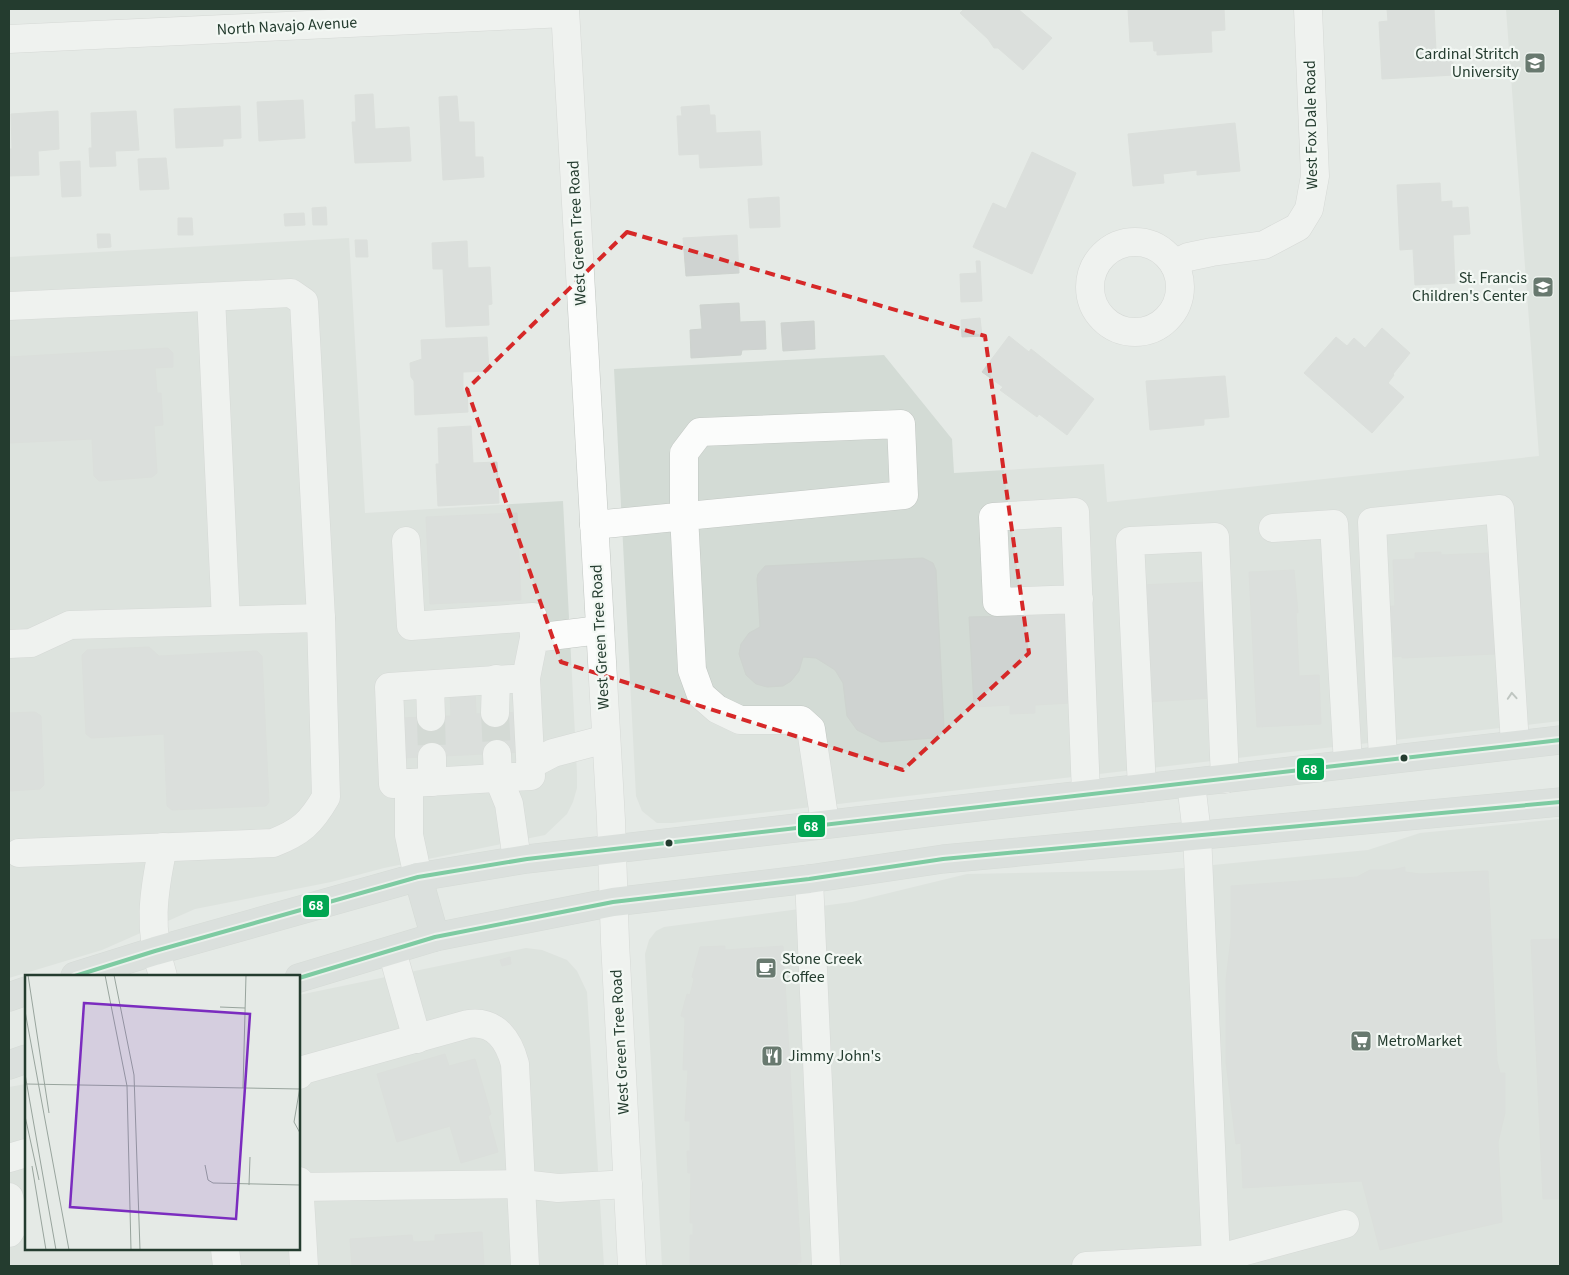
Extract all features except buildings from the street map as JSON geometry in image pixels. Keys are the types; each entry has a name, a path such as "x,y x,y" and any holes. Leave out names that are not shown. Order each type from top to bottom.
{"main road":[{"path":"82,975 159,964 418,877 517,860 825,823 1560,740"},
{"path":"300,978 435,937 613,902 809,879 942,859 1560,802"},
{"path":"418,877 435,937"},
{"path":"9,997 25,991"},
{"path":"9,1065 25,1059"}],"street":[{"name":"West Fox Dale Road","path":"1174,264 1188,257 1264,245 1286,235 1298,226 1309,209 1315,176 1308,9"},
{"name":"North Navajo Avenue","path":"9,39 565,11"},
{"name":"West Green Tree Road","path":"565,11 612,848 613,902 632,1266"},
{"path":"9,306 291,293 304,302 321,618 326,797 316,814 295,834 273,843 19,853"},
{"path":"211,297 226,620"},
{"path":"594,525 684,515 904,495 901,424 700,432 684,452 684,515 692,670 701,695 717,709 740,720 801,720 811,729 825,823"},
{"path":"1383,760 1372,522 1500,509 1515,744"},
{"path":"1273,528 1334,524 1348,764"},
{"path":"1142,788 1130,541 1215,536 1226,779"},
{"path":"406,541 411,626 533,616 534,638 526,678 531,776 497,766 424,774 393,784 389,687 526,678"},
{"path":"1079,599 1086,794"},
{"path":"9,644 31,643 70,624 321,618"},
{"path":"534,638 600,630"},
{"path":"495,713 496,679"},
{"path":"430,685 431,717"},
{"path":"530,765 553,754 606,740"},
{"path":"497,766 509,804 517,860"},
{"path":"418,877 409,836 424,774"},
{"path":"1191,782 1197,834 1216,1259"},
{"path":"159,964 153,894 163,847"},
{"path":"809,879 826,1266"},
{"path":"392,951 417,1039"},
{"path":"300,1074 303,1070 478,1023 488,1026 504,1038 511,1049 515,1064 525,1266"},
{"path":"9,1158 25,1153"},
{"path":"300,1187 522,1184 558,1188 628,1184"},
{"path":"9,1197 14,1223 9,1233"},
{"path":"300,1203 304,1266"},
{"path":"1086,1266 1216,1259 1345,1224"},
{"path":"225,1250 226,1266"}],"highlighted area":[{"path":"627,232 985,336 1029,653 903,770 561,662 467,389"}],"shaded area":[{"path":"1506,9 1560,9 1560,721 672,823 657,823 642,811 636,796 614,369 884,355 952,439 954,473 1104,464 1107,502 1539,456"},
{"path":"349,238 365,513 563,501 577,774 577,788 573,802 567,814 545,835 384,868 331,882 195,909 102,950 9,978 9,257"},
{"path":"1560,819 1560,1266 662,1266 645,954 649,940 656,931 664,927 852,902 967,874 1162,870 1368,850 1420,833"},
{"path":"526,948 542,950 567,960 577,971 587,992 604,1266 9,1266 9,1087 25,1084 25,1250 300,1250 300,995"}],"tunnel":[{"path":"495,713 497,754"},
{"path":"431,717 432,757"}],"transit line":[{"name":"68","path":"78,975 155,951 418,877 527,859 1560,740"},
{"name":"68","path":"300,978 435,937 613,902 809,879 943,859 1560,802"}],"place":[{"name":"Cardinal Stritch University","path":"1535,63"},
{"name":"St. Francis Children's Center","path":"1543,287"},
{"name":"Stone Creek Coffee","path":"766,968"},
{"name":"MetroMarket","path":"1361,1041"},
{"name":"Jimmy John's","path":"772,1056"}]}
